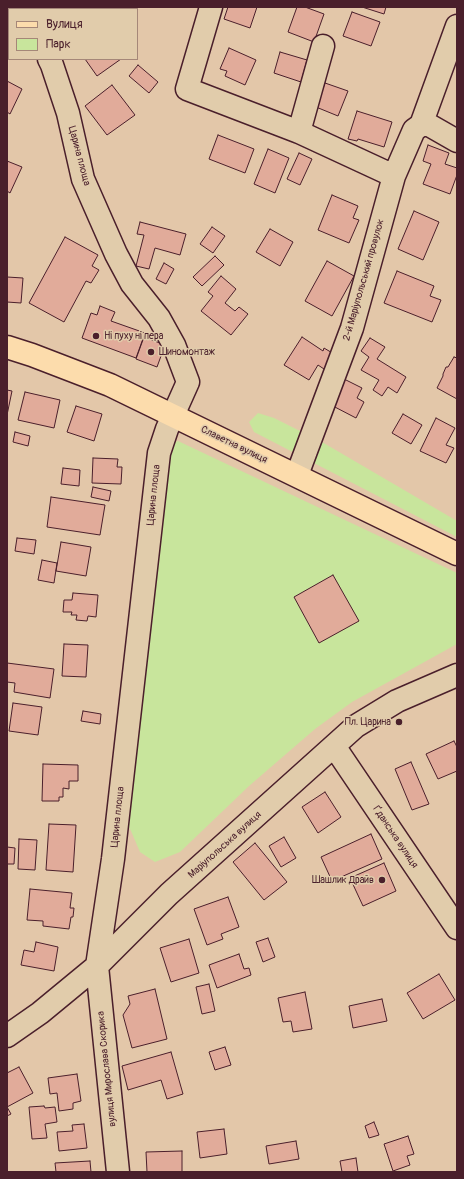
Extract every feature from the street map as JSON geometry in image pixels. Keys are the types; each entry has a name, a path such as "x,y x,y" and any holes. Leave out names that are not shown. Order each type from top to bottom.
{"main road":[{"name":"Славетна вулиця","path":"7,347 110,385 457,554"}],"street":[{"path":"211,7 187,89 299,132 394,176"},
{"name":"2-й Маріупольський провулок","path":"297,475 352,328 394,176 414,130 421,125 457,26"},
{"path":"299,132 324,46"},
{"name":"Царина площа","path":"50,60 68,114 83,179 132,284 159,318 174,345 188,382 167,429 159,453 113,859 97,966"},
{"path":"421,125 429,125 457,141"},
{"name":"Маріупольська вулиця","path":"7,1036 40,1013 97,966 169,894 356,726 397,701 457,675"},
{"name":"Ґданська вулиця","path":"334,746 457,928"},
{"name":"вулиця Мирослава Скорика","path":"97,966 118,1172"}],"green space":[{"path":"258,413 274,418 322,442 457,521 457,537 254,432 249,422"},
{"path":"178,441 457,573 457,644 352,702 315,729 249,786 180,852 155,862 140,852 124,818 165,456 174,443"}],"building":[{"path":"228,7 257,7 250,28 224,19"},
{"path":"297,7 305,7 324,14 314,42 288,32"},
{"path":"362,7 386,7 384,14"},
{"path":"352,12 380,22 371,46 343,36"},
{"path":"229,48 256,60 245,85 225,76 227,71 220,69"},
{"path":"280,52 307,60 301,82 274,73"},
{"path":"86,60 120,60 97,76"},
{"path":"138,65 158,82 149,93 129,76"},
{"path":"7,81 22,89 10,114 7,112"},
{"path":"325,83 348,91 338,116 316,107"},
{"path":"112,85 135,115 107,135 85,106"},
{"path":"357,111 392,122 384,147 358,139 357,141 348,139"},
{"path":"218,135 254,149 245,173 209,159"},
{"path":"428,145 449,153 445,164 457,168 457,175 450,194 423,184 431,164 423,161"},
{"path":"268,149 289,158 275,193 254,184"},
{"path":"299,153 312,159 300,185 287,179"},
{"path":"7,161 22,167 10,193 7,191"},
{"path":"332,195 358,206 353,218 359,220 349,243 318,230"},
{"path":"414,211 439,222 423,260 398,249"},
{"path":"140,222 186,234 180,255 155,248 149,269 136,266 144,235 137,234"},
{"path":"212,227 225,236 213,253 200,244"},
{"path":"270,229 293,242 280,266 256,252"},
{"path":"65,237 98,255 92,266 99,270 91,283 86,281 64,322 29,303"},
{"path":"215,256 224,265 202,286 193,277"},
{"path":"327,261 354,276 332,316 305,301"},
{"path":"164,263 174,269 166,284 156,279"},
{"path":"397,271 434,286 430,296 441,300 432,322 384,303"},
{"path":"221,276 236,289 225,303 235,311 239,307 248,314 231,335 201,311 213,296 208,292"},
{"path":"7,277 23,278 21,303 7,302"},
{"path":"100,306 115,312 111,321 145,333 136,358 82,338 91,313 97,315"},
{"path":"144,337 165,345 157,367 136,359"},
{"path":"302,337 323,351 324,348 334,354 324,369 318,365 309,380 284,365"},
{"path":"370,338 385,347 377,359 406,377 397,393 388,387 382,396 373,390 379,380 361,370 369,357 361,351"},
{"path":"454,357 457,358 457,399 437,388 446,367 448,367"},
{"path":"344,379 362,388 357,398 364,402 356,418 331,405"},
{"path":"7,390 12,391 7,415"},
{"path":"25,392 60,400 54,428 18,420"},
{"path":"76,406 102,414 94,441 67,432"},
{"path":"403,414 422,425 411,444 392,433"},
{"path":"436,418 455,428 446,445 454,448 446,463 420,451"},
{"path":"15,432 30,436 28,446 13,442"},
{"path":"93,458 118,459 117,467 122,467 121,484 92,483"},
{"path":"63,468 80,470 79,486 61,484"},
{"path":"93,487 111,491 109,501 91,497"},
{"path":"51,497 105,505 100,535 47,527"},
{"path":"17,538 36,540 34,554 15,551"},
{"path":"61,542 91,547 86,576 56,571"},
{"path":"42,560 57,563 54,583 38,580"},
{"path":"333,575 359,621 319,643 294,597"},
{"path":"73,593 98,595 96,617 88,616 87,621 76,620 77,615 71,615 72,612 63,612 64,600 72,600"},
{"path":"64,644 88,645 86,677 62,676"},
{"path":"7,663 54,669 50,698 14,692 15,683 7,682"},
{"path":"13,703 42,707 38,735 9,731"},
{"path":"83,711 101,714 100,724 81,721"},
{"path":"454,741 457,747 457,771 438,779 426,754"},
{"path":"411,762 429,804 412,810 395,769"},
{"path":"43,764 78,765 78,781 69,781 69,789 63,788 63,797 59,797 59,801 42,801"},
{"path":"325,792 341,817 318,833 302,807"},
{"path":"49,824 76,825 73,872 46,870"},
{"path":"371,834 382,859 332,881 321,857"},
{"path":"284,837 296,858 281,867 269,846"},
{"path":"19,839 37,840 35,870 18,869"},
{"path":"255,843 287,882 264,900 233,862"},
{"path":"7,847 15,848 14,864 7,864"},
{"path":"384,863 396,891 363,906 350,878"},
{"path":"30,889 72,893 70,908 74,908 69,929 43,926 43,921 27,920"},
{"path":"228,897 239,927 221,934 223,939 207,945 194,909"},
{"path":"268,938 275,957 263,962 256,942"},
{"path":"189,939 199,973 171,982 160,948"},
{"path":"36,942 58,947 54,971 21,965 24,950 34,952"},
{"path":"239,954 244,969 249,968 251,975 217,988 209,965"},
{"path":"439,974 455,1000 423,1019 407,993"},
{"path":"209,984 215,1011 202,1014 196,987"},
{"path":"155,989 167,1039 132,1048 123,1015 130,1004 128,996"},
{"path":"305,992 312,1029 293,1032 291,1021 283,1022 278,998"},
{"path":"382,999 387,1021 353,1028 349,1006"},
{"path":"225,1047 231,1065 215,1070 209,1052"},
{"path":"171,1052 183,1094 167,1099 161,1080 128,1090 122,1066"},
{"path":"19,1067 33,1093 7,1107 7,1073"},
{"path":"77,1074 81,1101 73,1103 73,1109 59,1111 57,1093 50,1094 48,1078"},
{"path":"44,1106 45,1108 55,1107 57,1122 45,1124 47,1138 32,1139 29,1107"},
{"path":"7,1107 11,1114 7,1116"},
{"path":"374,1122 379,1135 369,1138 365,1126"},
{"path":"84,1124 87,1148 59,1151 57,1132 73,1131 72,1125"},
{"path":"224,1129 227,1154 200,1158 197,1132"},
{"path":"408,1136 414,1154 407,1156 410,1165 393,1171 384,1144"},
{"path":"296,1141 299,1159 269,1164 266,1146"},
{"path":"182,1151 182,1172 147,1172 146,1152"},
{"path":"356,1158 358,1172 342,1172 340,1161"},
{"path":"90,1161 91,1172 56,1172 55,1163"}],"place":[{"name":"Ні пуху ні пера","path":"96,336"},
{"name":"Шиномонтаж","path":"151,352"},
{"name":"Пл. Царина","path":"399,722"},
{"name":"Шашлик Драйв","path":"382,880"}]}
